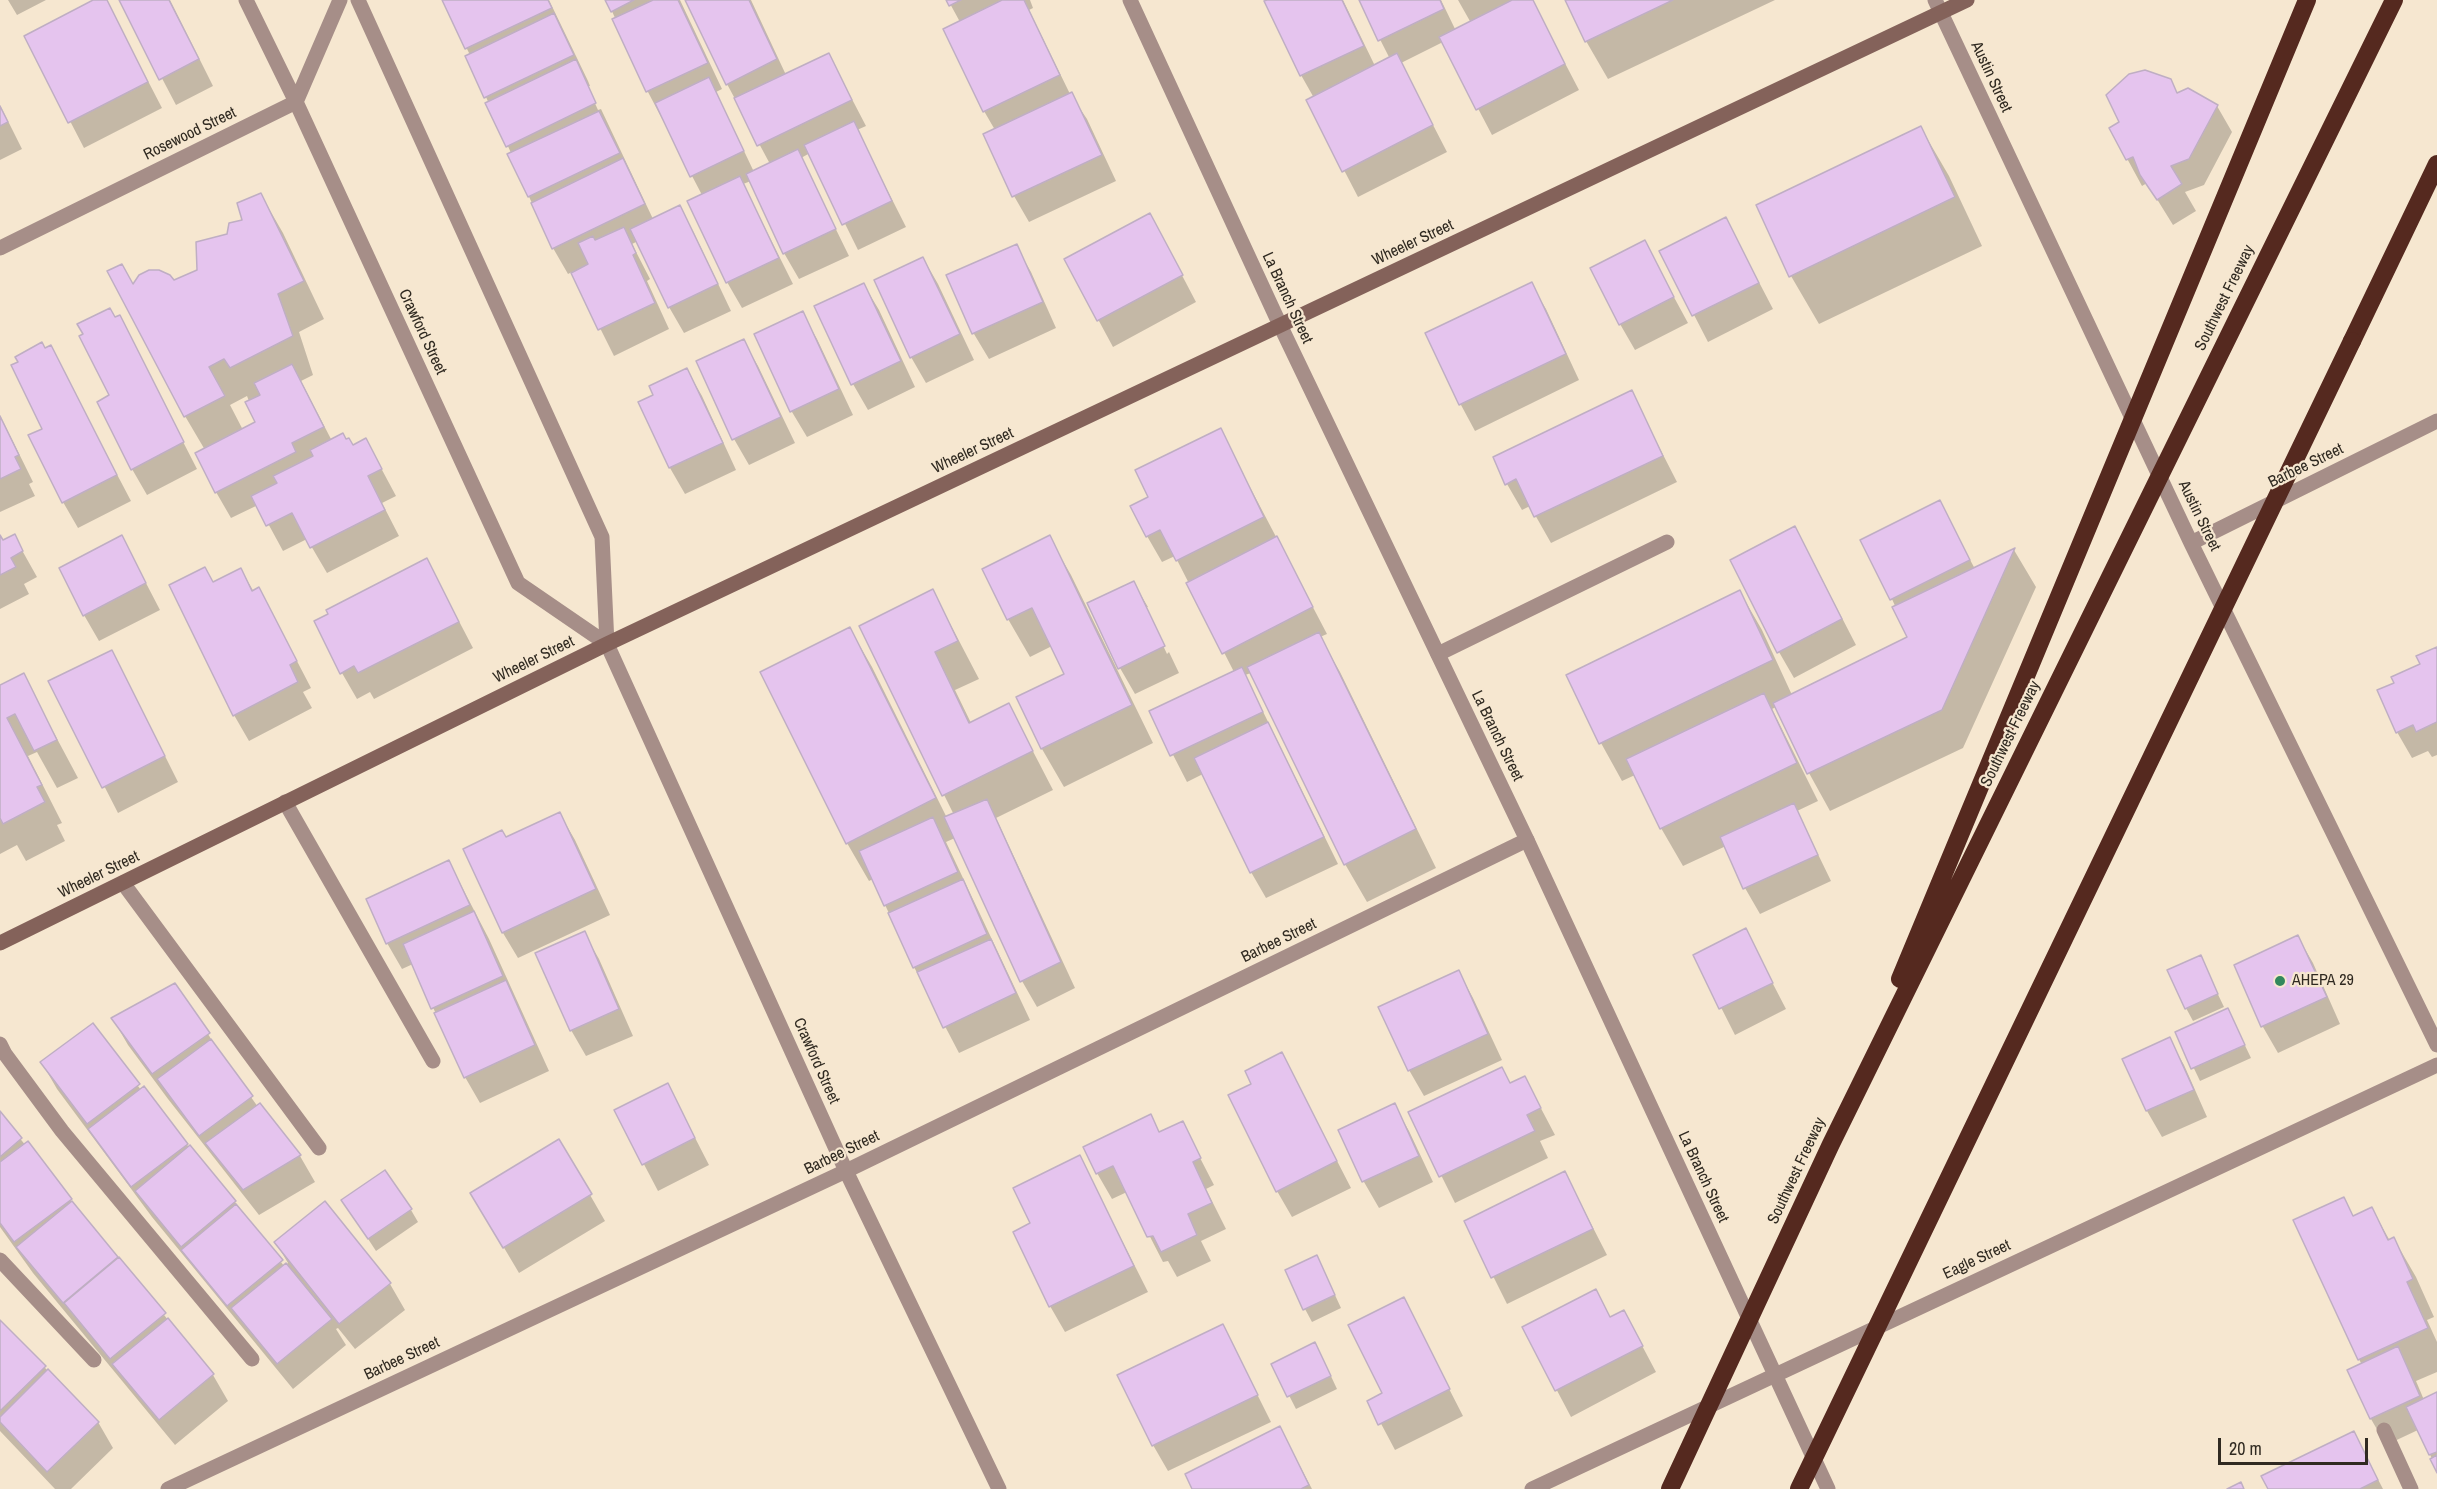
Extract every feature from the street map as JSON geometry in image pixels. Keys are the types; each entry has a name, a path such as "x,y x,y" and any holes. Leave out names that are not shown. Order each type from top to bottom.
{"highway":[{"path":"1831,1144 2307,0"},
{"name":"Southwest Freeway","path":"1670,1489 1831,1144 2394,0"},
{"path":"1799,1489 2437,164"},
{"path":"2352,341 2437,193"}],"main road":[{"name":"Wheeler Street","path":"0,943 607,644 1280,326 1938,6 1967,0"}],"street":[{"name":"Crawford Street","path":"246,0 296,102 518,583 607,644"},
{"path":"296,102 340,0"},
{"name":"Crawford Street","path":"358,0 602,537 607,644 846,1171 999,1489"},
{"name":"La Branch Street","path":"1130,0 1280,326 1527,840 1828,1489"},
{"name":"Austin Street","path":"1938,6 2191,543 2437,1045"},
{"name":"Rosewood Street","path":"0,248 296,102"},
{"name":"Barbee Street","path":"2191,543 2437,421"},
{"path":"1437,654 1667,542"},
{"path":"285,802 433,1061"},
{"name":"Barbee Street","path":"168,1489 846,1171 1527,840"},
{"path":"123,883 320,1148"},
{"path":"0,1044 62,1131 252,1359"},
{"name":"Eagle Street","path":"1532,1489 2437,1065"},
{"path":"0,1260 94,1360"},
{"path":"2384,1430 2411,1489"}],"building":[{"path":"93,0 107,0 148,82 68,123 24,36"},
{"path":"119,0 169,0 199,59 159,80"},
{"path":"442,0 548,0 552,8 465,49"},
{"path":"605,0 634,0 611,12"},
{"path":"653,0 678,0 708,63 646,92 612,19"},
{"path":"685,0 749,0 777,59 726,85"},
{"path":"946,0 961,0 949,6"},
{"path":"1002,0 1024,0 1060,75 983,112 943,29"},
{"path":"1342,0 1364,46 1300,76 1264,1"},
{"path":"1359,0 1440,0 1444,9 1378,41"},
{"path":"1512,0 1533,0 1565,64 1476,110 1439,37"},
{"path":"1565,0 1673,0 1585,42"},
{"path":"554,13 574,55 484,98 465,56"},
{"path":"829,53 852,100 757,146 734,98"},
{"path":"1397,53 1433,125 1342,172 1306,100"},
{"path":"576,59 596,103 506,147 485,103"},
{"path":"2145,70 2171,79 2177,93 2188,88 2218,105 2189,159 2171,166 2182,184 2157,200 2140,175 2133,157 2126,160 2109,128 2119,122 2106,95 2129,74"},
{"path":"709,77 744,151 690,177 655,103"},
{"path":"1072,92 1102,155 1012,197 983,134"},
{"path":"0,106 8,122 0,126"},
{"path":"599,111 620,153 528,197 507,154"},
{"path":"854,121 892,201 842,225 804,145"},
{"path":"1921,126 1955,197 1789,277 1756,205"},
{"path":"798,149 836,229 783,254 746,174"},
{"path":"623,158 645,204 552,249 531,203"},
{"path":"740,176 779,258 726,283 687,201"},
{"path":"261,193 304,281 278,294 293,336 230,368 224,359 209,367 225,396 184,417 107,271 122,264 133,284 139,275 149,270 159,270 170,275 174,280 197,270 196,242 227,234 229,223 242,220 237,203"},
{"path":"680,205 718,284 668,308 630,229"},
{"path":"1150,213 1183,275 1097,321 1064,259"},
{"path":"1726,217 1759,283 1692,316 1659,251"},
{"path":"624,227 636,253 633,255 655,303 598,330 571,273 588,264 578,243 593,236 595,240"},
{"path":"1645,240 1674,297 1619,325 1590,268"},
{"path":"1017,244 1043,302 972,334 946,275"},
{"path":"923,257 960,334 910,358 874,280"},
{"path":"1532,282 1566,354 1459,405 1425,333"},
{"path":"864,283 901,361 851,385 814,306"},
{"path":"110,308 115,317 120,315 184,442 131,470 97,402 109,395 79,336 83,334 77,324"},
{"path":"803,311 839,389 790,412 754,334"},
{"path":"744,339 781,417 732,440 696,361"},
{"path":"42,342 45,348 51,345 117,475 62,503 28,435 42,429 11,365 18,362 15,357"},
{"path":"292,364 324,427 292,443 296,452 215,493 195,453 255,422 245,402 260,395 254,383"},
{"path":"687,368 723,443 669,468 638,402 653,395 649,386"},
{"path":"1632,390 1663,456 1534,517 1516,479 1505,485 1493,457"},
{"path":"0,416 19,455 15,457 21,469 0,479"},
{"path":"1221,428 1264,517 1176,561 1160,530 1146,537 1130,506 1148,497 1135,470"},
{"path":"343,433 353,445 366,438 382,469 368,476 385,510 310,548 292,513 266,526 251,496 277,483 273,476 313,456 310,450"},
{"path":"1940,500 1970,560 1890,600 1860,540"},
{"path":"1795,526 1842,619 1777,653 1730,560"},
{"path":"15,534 23,551 11,558 16,567 0,575 0,535 3,540"},
{"path":"122,535 146,583 83,616 59,568"},
{"path":"1050,535 1132,705 1041,749 1016,697 1064,674 1032,608 1007,620 982,569"},
{"path":"1277,536 1313,607 1222,654 1186,583"},
{"path":"2015,548 1942,710 1807,774 1773,703 1907,637 1892,607"},
{"path":"427,558 459,622 358,673 354,666 340,674 314,621 328,614 326,610"},
{"path":"205,567 213,582 241,568 252,591 259,587 297,661 290,665 298,682 233,716 169,585"},
{"path":"1134,581 1165,646 1118,669 1087,603"},
{"path":"933,589 958,641 935,652 969,723 1009,703 1033,751 942,796 859,626"},
{"path":"1740,590 1773,660 1599,744 1566,675"},
{"path":"850,627 936,798 846,844 760,672"},
{"path":"1319,632 1416,829 1344,865 1247,667"},
{"path":"2437,647 2437,722 2416,732 2413,725 2396,733 2377,690 2394,683 2391,677 2420,664 2416,656"},
{"path":"112,650 165,756 102,788 48,681"},
{"path":"1242,667 1263,712 1170,756 1149,711"},
{"path":"24,673 57,740 34,751 15,714 7,718 42,785 37,787 45,802 3,824 0,818 0,685"},
{"path":"1764,693 1797,763 1660,829 1626,759"},
{"path":"1268,722 1324,837 1250,873 1194,758"},
{"path":"987,799 1061,962 1020,982 944,817"},
{"path":"1794,803 1818,855 1743,889 1720,837"},
{"path":"560,812 596,889 502,933 463,849 502,830 506,837"},
{"path":"933,817 958,872 884,906 859,851"},
{"path":"449,860 470,905 386,944 366,899"},
{"path":"963,879 987,934 913,968 888,913"},
{"path":"474,911 503,976 431,1009 403,944"},
{"path":"1746,928 1773,983 1719,1009 1693,955"},
{"path":"585,931 619,1009 570,1031 535,953"},
{"name":"AHEPA 29","path":"2298,935 2327,997 2261,1027 2234,965"},
{"path":"991,939 1016,993 943,1028 917,972"},
{"path":"2201,955 2218,994 2185,1009 2167,970"},
{"path":"1459,970 1488,1034 1408,1071 1378,1007"},
{"path":"506,980 535,1045 464,1078 434,1013"},
{"path":"175,983 210,1033 152,1074 111,1018"},
{"path":"2228,1008 2245,1045 2191,1069 2175,1032"},
{"path":"93,1023 140,1084 87,1124 40,1062"},
{"path":"2170,1037 2194,1090 2146,1111 2122,1059"},
{"path":"211,1039 253,1096 199,1136 157,1079"},
{"path":"1282,1052 1337,1161 1276,1192 1228,1095 1251,1084 1245,1071"},
{"path":"1502,1067 1510,1083 1525,1076 1541,1108 1527,1115 1535,1131 1439,1177 1408,1112"},
{"path":"668,1083 695,1138 642,1165 614,1110"},
{"path":"144,1086 188,1144 131,1187 88,1129"},
{"path":"260,1103 301,1155 243,1190 205,1143"},
{"path":"1395,1103 1419,1156 1362,1182 1338,1130"},
{"path":"0,1111 22,1138 0,1157"},
{"path":"1151,1114 1159,1132 1183,1121 1201,1158 1193,1162 1212,1203 1188,1214 1197,1235 1161,1252 1153,1236 1147,1237 1113,1166 1096,1174 1083,1147"},
{"path":"559,1139 592,1194 503,1248 470,1193"},
{"path":"28,1141 72,1199 14,1242 0,1223 0,1162"},
{"path":"190,1145 236,1201 181,1247 135,1191"},
{"path":"1080,1155 1134,1266 1049,1307 1013,1232 1030,1223 1013,1188"},
{"path":"385,1170 412,1209 368,1239 341,1200"},
{"path":"1565,1171 1593,1229 1491,1278 1464,1221"},
{"path":"2344,1197 2353,1216 2372,1207 2388,1240 2394,1237 2413,1279 2407,1282 2428,1328 2358,1360 2293,1220"},
{"path":"72,1201 118,1257 63,1303 16,1247"},
{"path":"325,1201 391,1283 339,1324 274,1242"},
{"path":"236,1204 283,1260 227,1306 181,1250"},
{"path":"1317,1255 1335,1295 1303,1310 1285,1270"},
{"path":"119,1257 166,1313 110,1359 64,1303"},
{"path":"286,1263 332,1319 277,1364 231,1308"},
{"path":"1596,1289 1610,1317 1624,1310 1643,1346 1555,1391 1522,1327"},
{"path":"1404,1297 1450,1389 1378,1425 1367,1401 1382,1393 1348,1325"},
{"path":"168,1318 214,1374 159,1420 112,1364"},
{"path":"0,1320 46,1366 0,1411"},
{"path":"1223,1324 1258,1395 1152,1446 1117,1375"},
{"path":"1315,1342 1331,1376 1287,1397 1271,1364"},
{"path":"2398,1346 2420,1396 2370,1419 2347,1370"},
{"path":"48,1369 99,1422 47,1472 0,1422 0,1417"},
{"path":"2437,1392 2437,1452 2429,1455 2406,1407"},
{"path":"1280,1426 1309,1485 1301,1489 1192,1489 1185,1474"},
{"path":"2354,1431 2378,1480 2360,1489 2268,1489 2261,1476"},
{"path":"2437,1455 2437,1473 2430,1459"},
{"path":"2241,1482 2244,1489 2227,1489"}],"place":[{"name":"AHEPA 29","path":"2280,981"}]}
